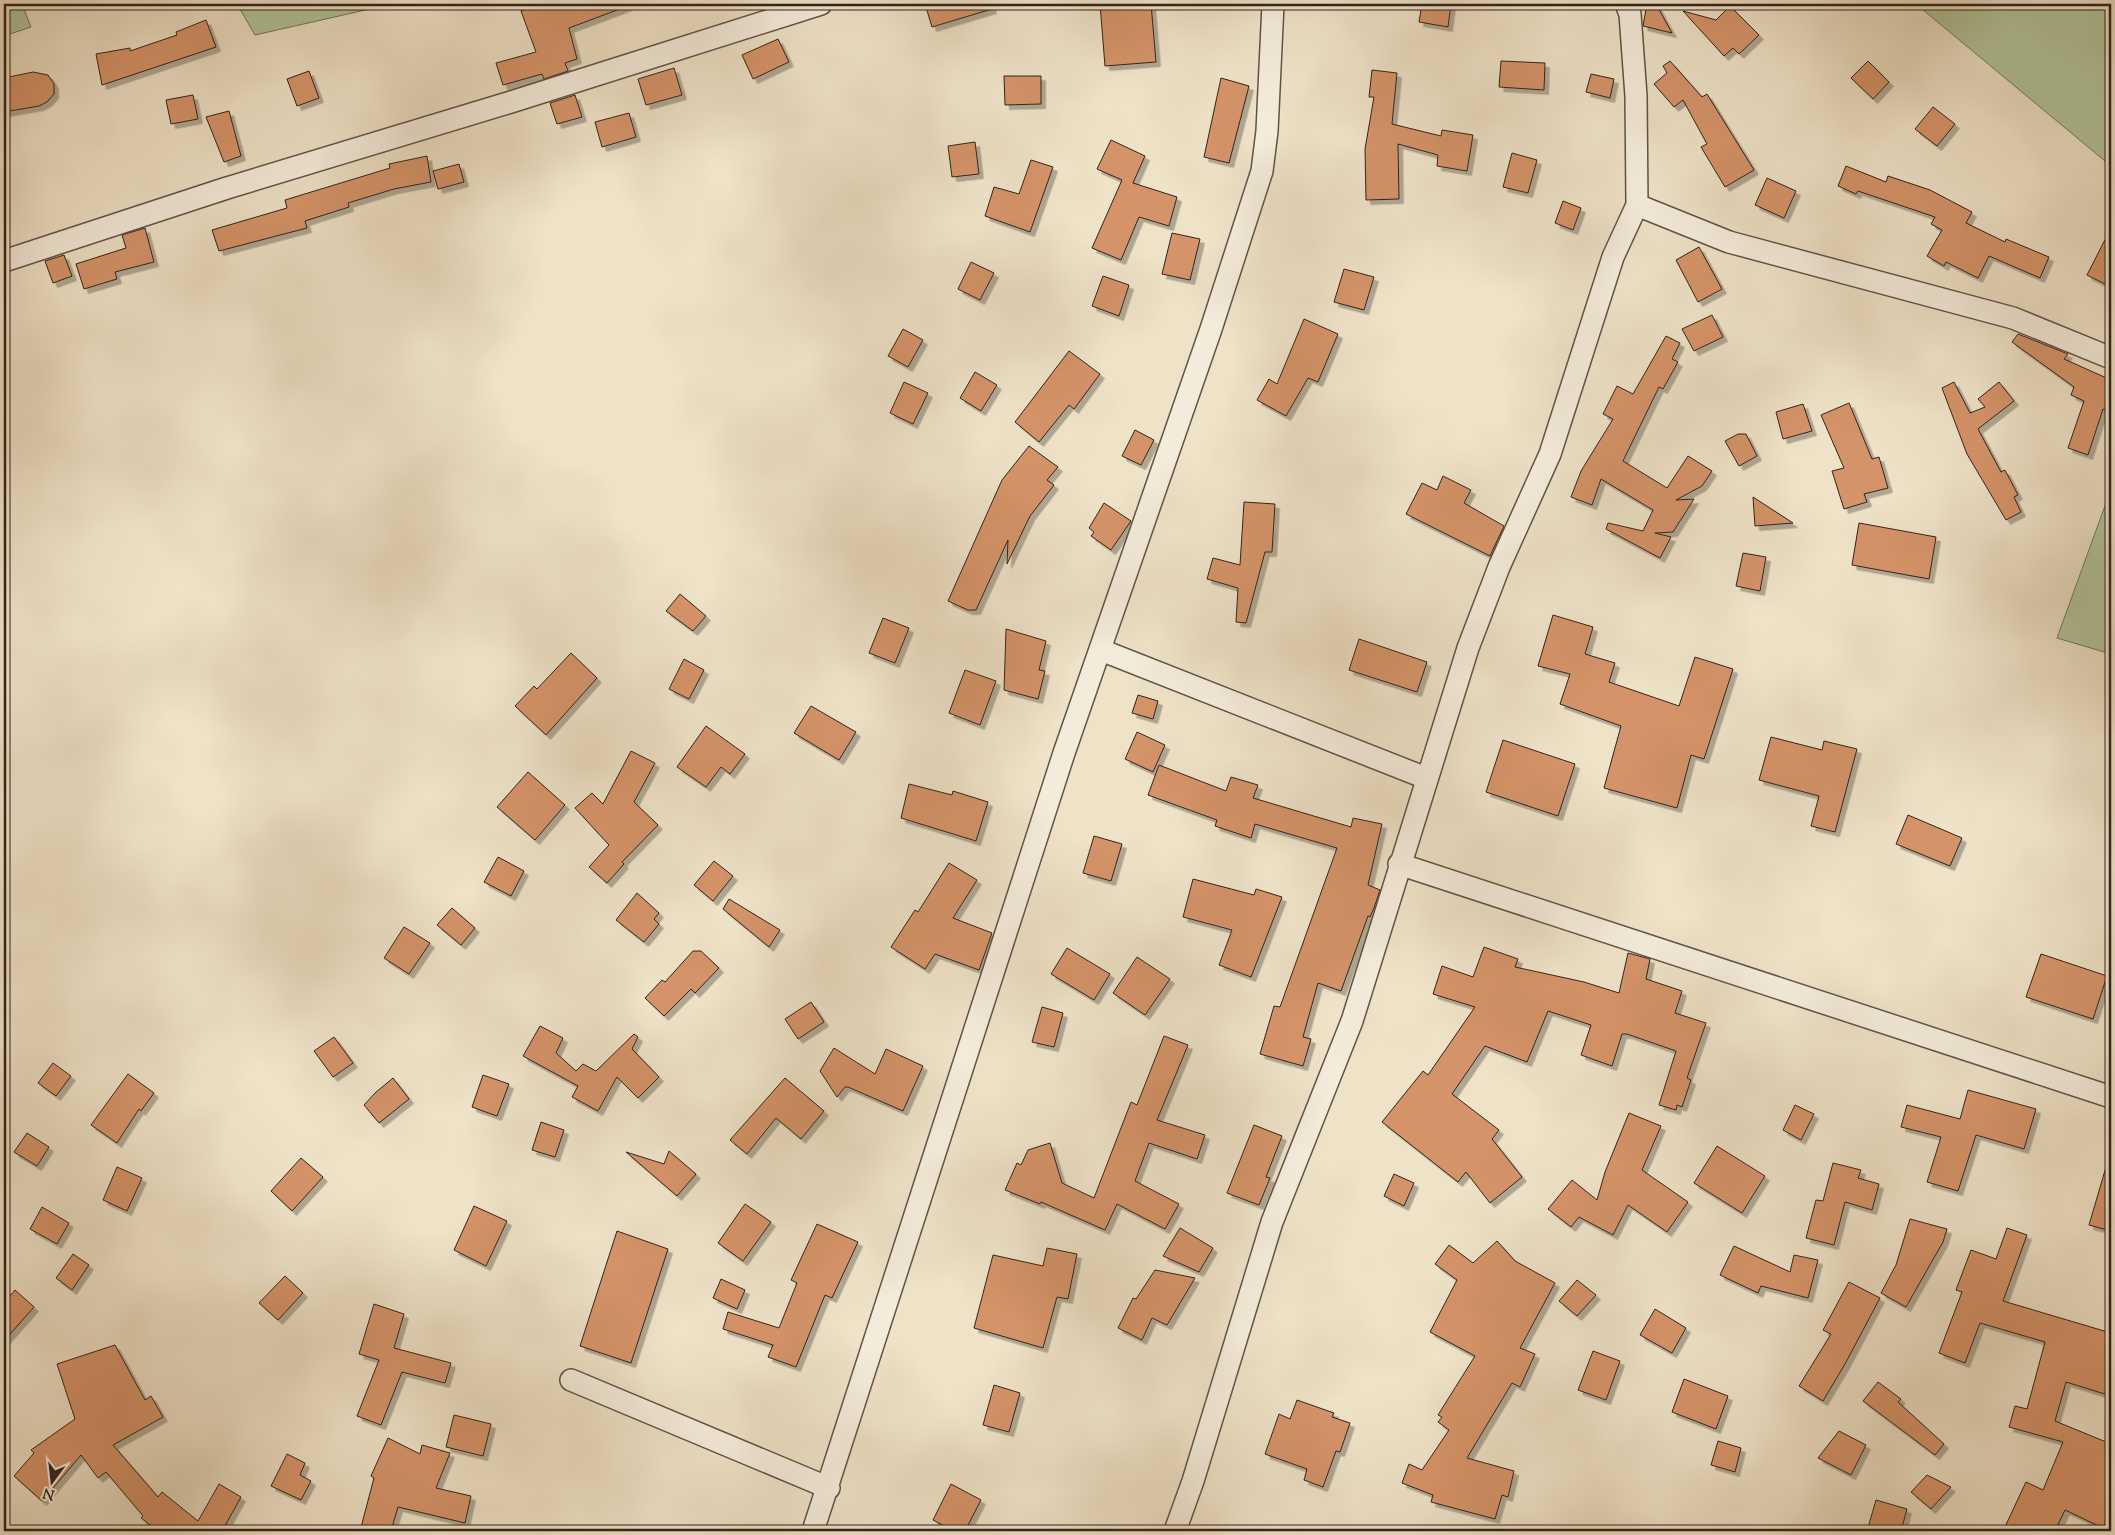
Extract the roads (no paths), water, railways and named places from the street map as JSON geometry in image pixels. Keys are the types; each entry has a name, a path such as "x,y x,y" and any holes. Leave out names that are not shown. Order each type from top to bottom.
{"street":[{"path":"4,261 227,188 511,102 821,4"},
{"path":"814,1531 1064,753 1211,329 1262,171 1268,130 1273,4"},
{"path":"1175,1531 1193,1481 1272,1222 1352,1021 1399,864 1468,648 1499,567 1550,454 1613,257 1637,205 1636,96 1630,14 1626,4"},
{"path":"1637,205 1729,242 2013,318 2111,358"},
{"path":"1101,650 1426,778"},
{"path":"1399,864 2111,1098"},
{"path":"571,1380 829,1488"}]}
